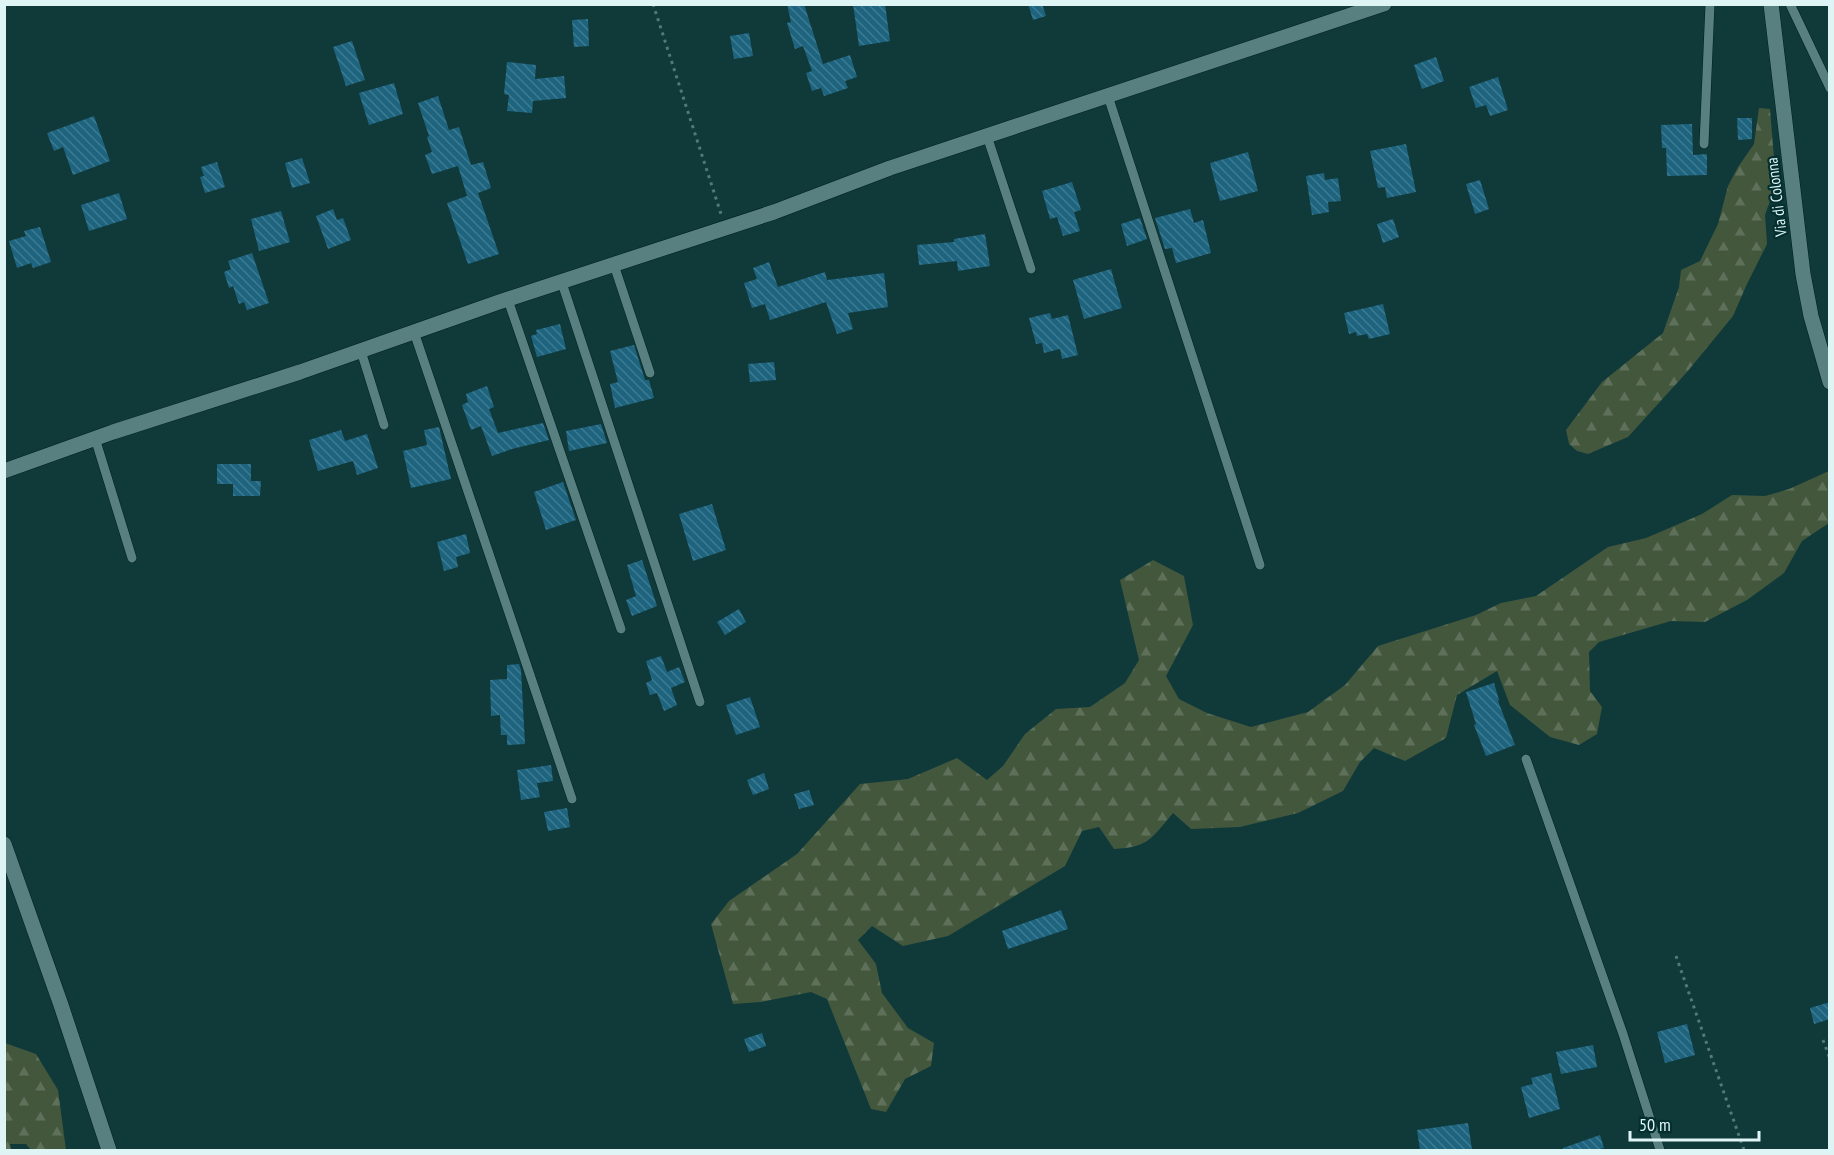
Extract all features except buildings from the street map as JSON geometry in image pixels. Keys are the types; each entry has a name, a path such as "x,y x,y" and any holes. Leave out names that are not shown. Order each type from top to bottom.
{"street":[{"path":"4,471 95,438 726,228 890,168 1384,4"},
{"name":"Via di Colonna","path":"1771,4 1803,274 1820,351 1830,382"},
{"path":"4,844 109,1150"}],"lane":[{"path":"1704,144 1710,4"},
{"path":"1790,4 1830,88"},
{"path":"1108,96 1260,565"},
{"path":"987,136 1032,270"},
{"path":"614,264 650,373"},
{"path":"562,283 700,702"},
{"path":"508,300 621,629"},
{"path":"414,332 572,799"},
{"path":"361,351 384,425"},
{"path":"95,438 132,558"},
{"path":"1526,759 1623,1034 1660,1150"}],"path":[{"path":"653,4 726,228"},
{"path":"1676,956 1744,1150"},
{"path":"1823,1040 1830,1059"}],"green space":[{"path":"1759,108 1770,109 1776,183 1765,215 1767,244 1733,316 1687,372 1628,437 1588,454 1577,451 1569,444 1566,430 1602,382 1663,333 1679,287 1681,270 1700,261 1718,224 1728,186 1754,144"},
{"path":"1829,471 1829,523 1802,541 1784,573 1747,600 1705,622 1671,621 1599,642 1589,652 1590,691 1602,707 1597,734 1579,745 1550,737 1510,705 1497,671 1457,695 1446,738 1405,761 1374,748 1360,762 1343,791 1298,813 1240,827 1191,829 1173,813 1154,835 1142,844 1114,849 1099,827 1082,831 1065,866 948,936 903,946 872,926 858,940 876,964 882,993 908,1028 934,1043 931,1066 905,1079 886,1112 871,1109 827,999 811,992 761,1002 733,1004 711,924 729,901 797,854 860,784 908,779 957,758 987,780 1003,766 1025,734 1056,709 1090,707 1125,683 1139,660 1120,580 1153,560 1184,576 1193,625 1166,676 1179,699 1207,713 1251,727 1308,712 1345,685 1378,646 1476,615 1501,603 1536,596 1608,547 1646,538 1702,514 1732,495 1765,496 1789,489"},
{"path":"5,1043 36,1054 58,1090 66,1150 31,1150 26,1144 10,1144 11,1150 5,1150"}]}
